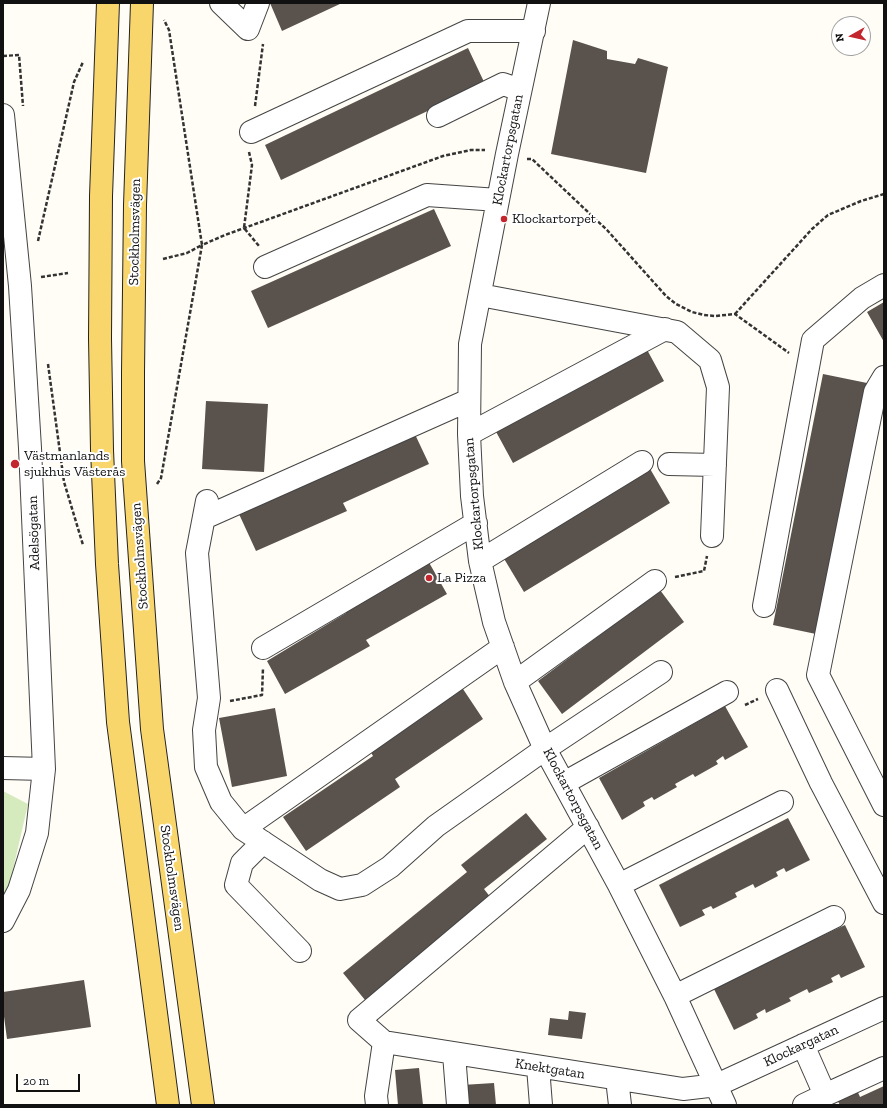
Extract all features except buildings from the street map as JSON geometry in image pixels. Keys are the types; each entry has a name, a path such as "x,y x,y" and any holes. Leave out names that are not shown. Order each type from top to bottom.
{"main road":[{"path":"108,3 101,196 100,338 102,450 107,564 118,722 168,1105"},
{"name":"Stockholmsvägen","path":"142,3 134,206 133,461 152,729 203,1105"}],"street":[{"path":"221,3 248,28 258,3"},
{"name":"Klockartorpsgatan","path":"539,3 507,154 470,344 469,434 472,496 480,561 494,622 515,682 545,749 619,885 675,996 726,1105"},
{"path":"251,132 468,31 534,31"},
{"path":"438,116 503,84 520,90"},
{"name":"Adelsögatan","path":"3,115 20,286 30,448 44,769 37,834 19,890 3,921"},
{"path":"265,267 427,195 498,200"},
{"path":"764,606 813,340 862,298 884,285"},
{"path":"480,295 677,332 710,360 718,387 712,536"},
{"path":"469,434 665,329"},
{"path":"884,377 875,392 818,675 884,805"},
{"path":"469,400 205,509 197,553 209,698 204,730 206,767 221,802 243,829 320,880 340,889 362,885 390,867 436,826 545,749 661,672"},
{"path":"480,561 642,462"},
{"path":"669,464 714,465"},
{"path":"264,648 476,523"},
{"path":"515,682 655,581"},
{"path":"243,829 503,647"},
{"path":"778,690 821,783 884,903"},
{"path":"564,783 727,692"},
{"path":"3,768 44,769"},
{"path":"619,885 782,802"},
{"path":"377,1105 376,1096 384,1042 359,1020 588,827"},
{"path":"263,842 242,863 236,885 300,951"},
{"path":"675,996 834,917"},
{"name":"Klockargatan","path":"717,1085 884,1008"},
{"name":"Knektgatan","path":"384,1042 454,1054 683,1088 717,1085"},
{"path":"803,1046 825,1094"},
{"path":"454,1054 458,1105"},
{"path":"538,1066 541,1105"},
{"path":"804,1105 884,1068"},
{"path":"617,1079 620,1105"}],"path":[{"path":"154,490 161,478 202,245 169,30 162,16"},
{"path":"263,43 258,91 251,132 247,145 252,165 244,228 262,249 265,267"},
{"path":"38,242 74,82 84,60"},
{"path":"163,259 187,253 202,245 244,228 452,153 471,150 488,150 532,160 607,230 666,296 676,304 692,312 704,315 715,316 735,314 789,353"},
{"path":"735,314 812,229 828,216 884,194"},
{"path":"37,278 68,273"},
{"path":"48,364 64,482 83,546"},
{"path":"655,581 704,570 712,536"},
{"path":"208,706 262,695 264,648"},
{"path":"727,692 739,708 778,690"}],"green space":[{"path":"3,791 28,804 9,887 3,896"}],"place":[{"name":"Klockartorpet","path":"504,219"},
{"name":"Västmanlands sjukhus Västerås","path":"15,464"},
{"name":"La Pizza","path":"429,578"}]}
